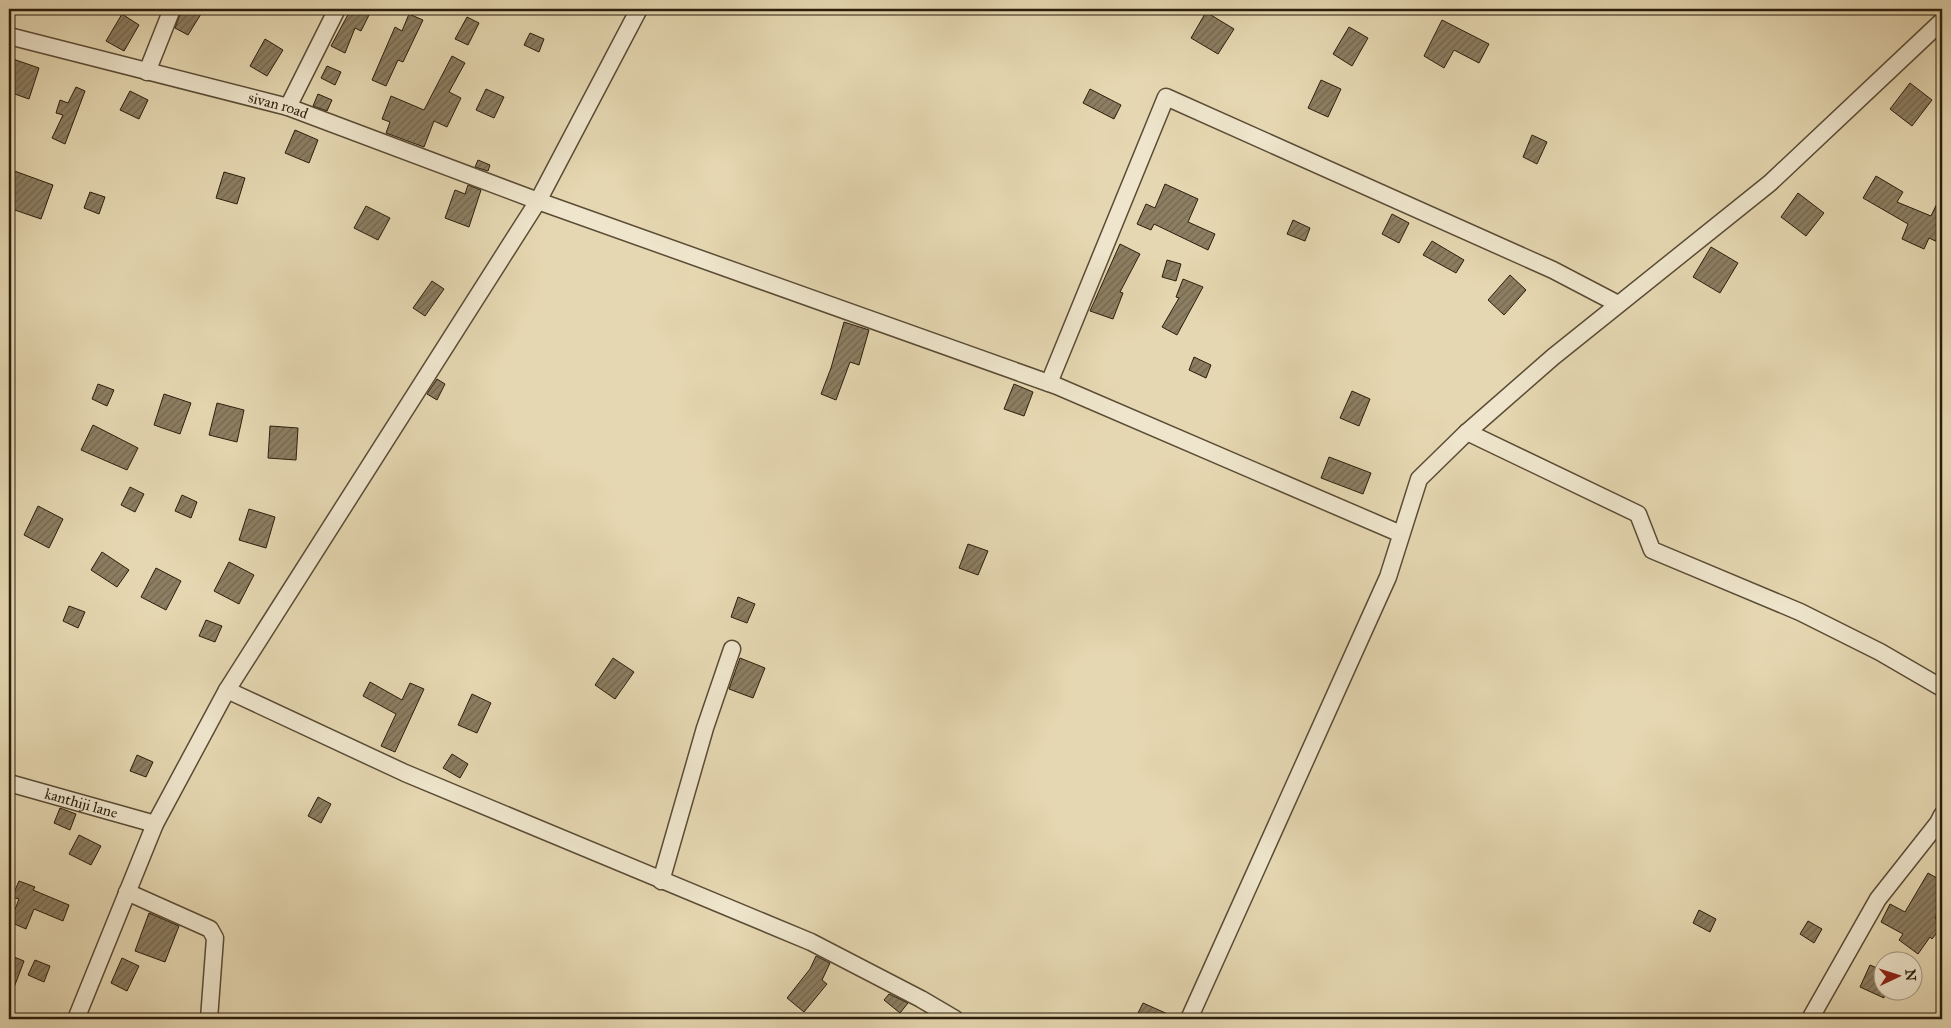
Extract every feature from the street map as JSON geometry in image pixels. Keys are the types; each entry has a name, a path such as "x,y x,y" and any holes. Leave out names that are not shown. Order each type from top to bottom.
{"street":[{"path":"147,72 172,9"},
{"path":"288,107 337,9"},
{"path":"76,1019 155,824 227,690 538,201 639,9"},
{"path":"1189,1019 1388,577 1419,479 1467,432 1553,357 1770,183 1942,21"},
{"name":"sivan road","path":"9,36 288,107 538,201 1049,383 1401,534"},
{"path":"1049,383 1166,97 1553,270 1618,304"},
{"path":"1467,432 1638,514 1652,550 1800,612 1880,652 1942,688"},
{"path":"661,881 706,728 732,649"},
{"path":"227,690 405,773 811,942 921,999 955,1019"},
{"name":"kanthiji lane","path":"9,783 155,824"},
{"path":"1810,1019 1878,900 1938,823 1942,815"},
{"path":"127,892 210,929 214,938 209,1019"}],"building":[{"path":"182,9 204,9 188,35 175,28"},
{"path":"351,9 364,9 370,13 361,31 355,28 345,53 331,46"},
{"path":"1206,12 1234,29 1218,54 1191,38"},
{"path":"122,14 139,25 124,51 106,41"},
{"path":"409,14 423,20 403,62 398,60 386,86 372,80 395,27 402,31"},
{"path":"467,17 479,23 468,45 455,39"},
{"path":"1442,20 1489,44 1479,63 1454,50 1444,68 1424,56"},
{"path":"1349,27 1368,38 1352,66 1333,54"},
{"path":"530,33 544,39 539,52 524,45"},
{"path":"265,39 283,50 267,76 250,66"},
{"path":"452,56 465,63 449,92 461,98 447,127 434,121 424,147 386,133 390,122 382,119 391,96 424,110"},
{"path":"13,59 39,68 29,99 9,92 9,71"},
{"path":"327,66 341,72 335,85 321,78"},
{"path":"1321,80 1341,89 1328,117 1308,108"},
{"path":"1910,83 1932,100 1912,126 1890,109"},
{"path":"76,87 85,91 65,144 52,138 63,115 56,113 60,100 68,103"},
{"path":"486,89 504,97 494,118 476,110"},
{"path":"1090,89 1121,105 1114,119 1083,103"},
{"path":"130,91 148,100 139,119 120,110"},
{"path":"318,94 332,100 327,111 313,106"},
{"path":"295,130 318,140 309,163 285,153"},
{"path":"1532,135 1547,142 1537,164 1523,157"},
{"path":"478,160 490,165 488,171 475,167"},
{"path":"9,169 53,185 41,219 9,208"},
{"path":"224,172 245,178 237,204 216,198"},
{"path":"1876,176 1903,192 1897,202 1931,216 1942,193 1942,244 1929,238 1924,249 1902,239 1908,224 1863,198"},
{"path":"1165,184 1198,199 1188,222 1215,234 1208,250 1154,224 1151,230 1137,224 1146,204 1155,208"},
{"path":"468,185 481,190 469,227 445,218 455,190 465,194"},
{"path":"90,192 105,197 99,214 84,208"},
{"path":"1798,193 1824,213 1806,236 1781,217"},
{"path":"366,206 390,218 378,240 354,228"},
{"path":"1392,214 1409,223 1399,243 1382,234"},
{"path":"1293,220 1310,228 1305,241 1287,234"},
{"path":"1432,241 1464,260 1456,273 1423,255"},
{"path":"1120,244 1140,254 1120,292 1123,293 1113,319 1090,311"},
{"path":"1711,247 1738,263 1720,293 1693,277"},
{"path":"1167,260 1181,264 1176,281 1162,277"},
{"path":"1510,275 1526,290 1504,315 1488,300"},
{"path":"1183,279 1203,287 1177,335 1162,327 1179,298 1176,297"},
{"path":"432,281 444,289 425,316 413,308"},
{"path":"844,322 869,330 859,365 850,362 836,400 821,394 831,368"},
{"path":"1194,357 1211,365 1206,378 1189,370"},
{"path":"437,379 445,384 437,400 427,394"},
{"path":"98,384 114,390 107,406 92,399"},
{"path":"1014,384 1033,392 1024,416 1004,409"},
{"path":"1352,391 1370,399 1359,426 1340,418"},
{"path":"164,394 191,403 180,434 154,425"},
{"path":"217,403 244,410 237,442 209,435"},
{"path":"93,425 138,448 127,470 81,450"},
{"path":"270,426 298,428 296,460 268,458"},
{"path":"1329,457 1371,473 1363,494 1321,478"},
{"path":"130,487 144,494 135,512 121,505"},
{"path":"182,495 197,502 191,518 175,511"},
{"path":"38,506 63,519 49,548 24,535"},
{"path":"249,509 275,517 266,548 239,540"},
{"path":"968,544 988,551 978,575 959,568"},
{"path":"102,552 129,570 117,587 91,570"},
{"path":"229,562 254,575 239,604 214,591"},
{"path":"156,568 181,581 166,610 141,597"},
{"path":"738,597 755,604 747,623 731,617"},
{"path":"69,606 85,612 78,628 63,621"},
{"path":"206,620 222,626 215,642 199,636"},
{"path":"613,658 634,672 615,699 595,685"},
{"path":"740,658 765,668 753,698 729,689"},
{"path":"370,682 402,700 410,683 424,689 395,752 381,746 396,714 363,696"},
{"path":"472,694 491,703 477,733 458,725"},
{"path":"452,754 468,764 460,778 443,768"},
{"path":"137,755 153,762 146,777 130,771"},
{"path":"318,797 331,804 321,823 308,816"},
{"path":"60,808 76,814 70,830 54,823"},
{"path":"79,835 101,846 91,865 69,854"},
{"path":"1928,873 1942,881 1942,907 1935,918 1942,926 1932,939 1930,937 1921,950 1913,950 1899,940 1903,934 1881,922 1890,904 1905,912"},
{"path":"19,881 35,887 33,890 69,905 63,921 34,909 26,929 10,922 19,899 12,897"},
{"path":"1699,910 1716,919 1710,932 1693,923"},
{"path":"149,913 179,926 165,962 135,951"},
{"path":"1808,921 1822,929 1814,943 1800,934"},
{"path":"9,955 24,961 10,998 9,998"},
{"path":"816,956 830,963 822,980 827,984 804,1012 787,998 810,969"},
{"path":"122,958 139,966 127,991 111,983"},
{"path":"35,960 50,966 44,982 28,975"},
{"path":"1870,965 1874,967 1874,993 1860,987"},
{"path":"889,994 908,1003 900,1013 884,1000"},
{"path":"1143,1003 1179,1019 1135,1019"}]}
